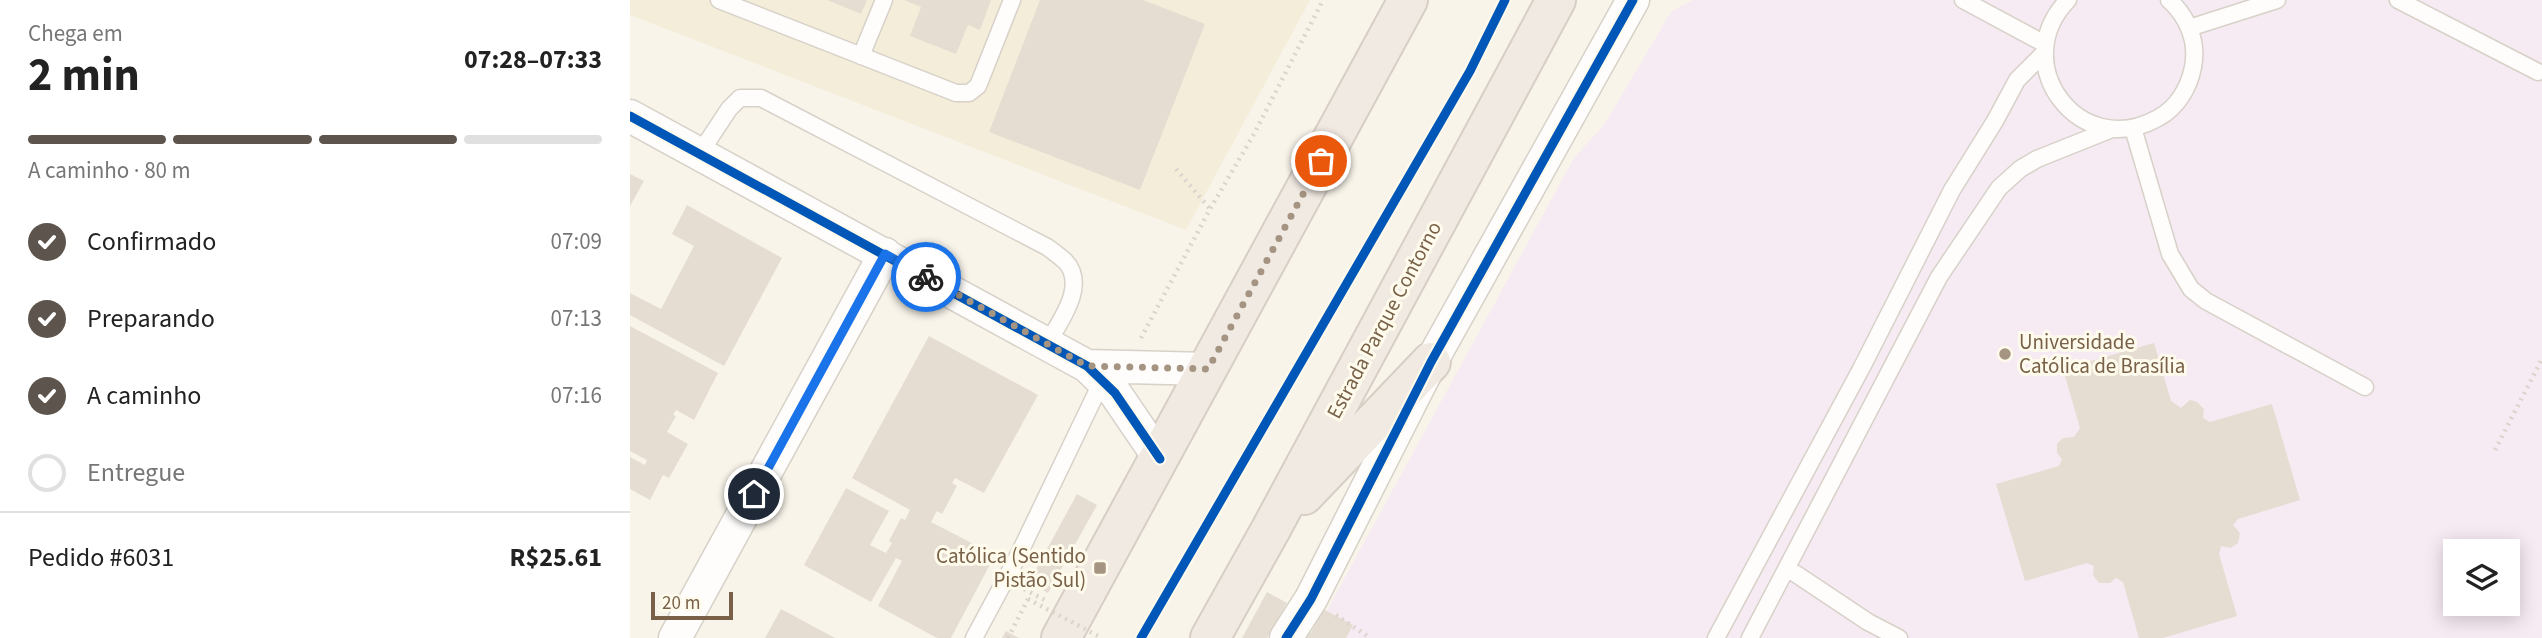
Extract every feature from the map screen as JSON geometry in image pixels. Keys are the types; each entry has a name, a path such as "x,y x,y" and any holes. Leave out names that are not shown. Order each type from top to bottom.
{"highway":[{"path":"1079,630 1160,459 1408,0"},
{"name":"Estrada Parque Contorno","path":"1210,638 1556,0"},
{"path":"1271,529 1431,362"}],"street":[{"path":"1286,638 1311,599 1431,362 1633,0"},
{"path":"630,116 1047,344 1106,369 1208,369"},
{"path":"675,638 885,254"},
{"path":"1106,369 1128,411 1160,459"}],"lane":[{"path":"719,0 956,93 969,93 978,86 1012,0"},
{"path":"862,56 884,0"},
{"path":"1963,0 2044,48"},
{"path":"1716,638 1844,400 1952,190 2017,80 2044,48 2054,18 2068,0"},
{"path":"2189,28 2277,0"},
{"path":"2398,0 2538,72"},
{"path":"1750,638 1939,277 1999,188 2020,169 2037,159 2112,129 2149,124 2175,105 2185,91 2191,76 2194,44 2189,28 2175,3"},
{"path":"2044,48 2046,71 2063,104 2086,121 2112,129"},
{"path":"700,153 729,109 740,98 761,98 1047,247 1067,263 1074,281 1072,299 1047,344"},
{"path":"2133,128 2170,254 2191,289 2206,301 2365,387"},
{"path":"974,638 1017,556 1106,369"},
{"path":"1787,568 1868,622 1899,638"}],"path":[{"path":"1106,369 1210,209 1254,134 1324,0"},
{"path":"1176,169 1210,209"},
{"path":"2495,450 2542,359"},
{"path":"1017,556 1020,587 1079,630"},
{"path":"1008,638 1028,599 1079,630"},
{"path":"1311,599 1370,638"}],"shaded area":[{"path":"630,0 1310,0 1186,230 630,15"},
{"name":"Universidade Católica de Brasília","path":"1693,0 2542,0 2542,638 1312,638 1574,158 1604,125 1671,12"}],"building":[{"path":"827,0 867,0 861,14"},
{"path":"904,0 991,0 980,30 968,25 956,54 910,36 921,7"},
{"path":"1040,0 1143,0 1205,24 1140,190 989,132"},
{"path":"630,174 644,181 630,206"},
{"path":"687,205 782,258 724,366 630,315 630,293 661,309 694,246 672,234"},
{"path":"630,326 718,373 694,420 676,410 673,415 676,416 667,432 688,444 669,478 663,475 650,500 630,489 630,457 645,465 647,460 630,451"},
{"path":"929,336 1038,395 984,493 955,478 952,483 957,486 942,514 937,511 931,522 995,555 951,638 937,638 878,606 902,561 896,558 871,602 804,565 846,488 889,511 870,545 886,553 901,518 905,520 910,510 852,478"},
{"path":"2154,343 2171,401 2181,408 2190,400 2197,402 2204,409 2203,418 2210,422 2272,404 2300,500 2238,519 2233,525 2240,533 2238,543 2231,548 2221,546 2219,554 2237,616 2163,638 2139,638 2123,582 2116,578 2110,583 2099,583 2093,575 2094,566 2087,563 2025,581 1996,484 2059,466 2062,459 2057,453 2057,444 2063,438 2074,437 2080,428 2063,369"},
{"path":"1077,494 1097,505 1048,593 1029,582"},
{"path":"1267,592 1287,603 1267,638 1242,638"},
{"path":"781,609 835,638 765,638"},
{"path":"1323,609 1353,625 1346,638 1304,638 1307,631 1311,633"},
{"path":"1006,631 1019,638 1002,638"}],"cycle path":[{"path":"1141,638 1470,71 1505,0"},
{"path":"1286,638 1311,599 1431,362 1633,0"},
{"path":"630,116 1087,366 1115,393 1160,459"}],"way so far":[{"path":"926,277 1087,366 1208,369 1321,161"}],"place":[{"name":"Universidade Católica de Brasília","path":"2005,354"},
{"name":"Católica (Sentido Pistão Sul)","path":"1100,568"}],"route":[{"path":"754,494 885,254 926,277"}]}
